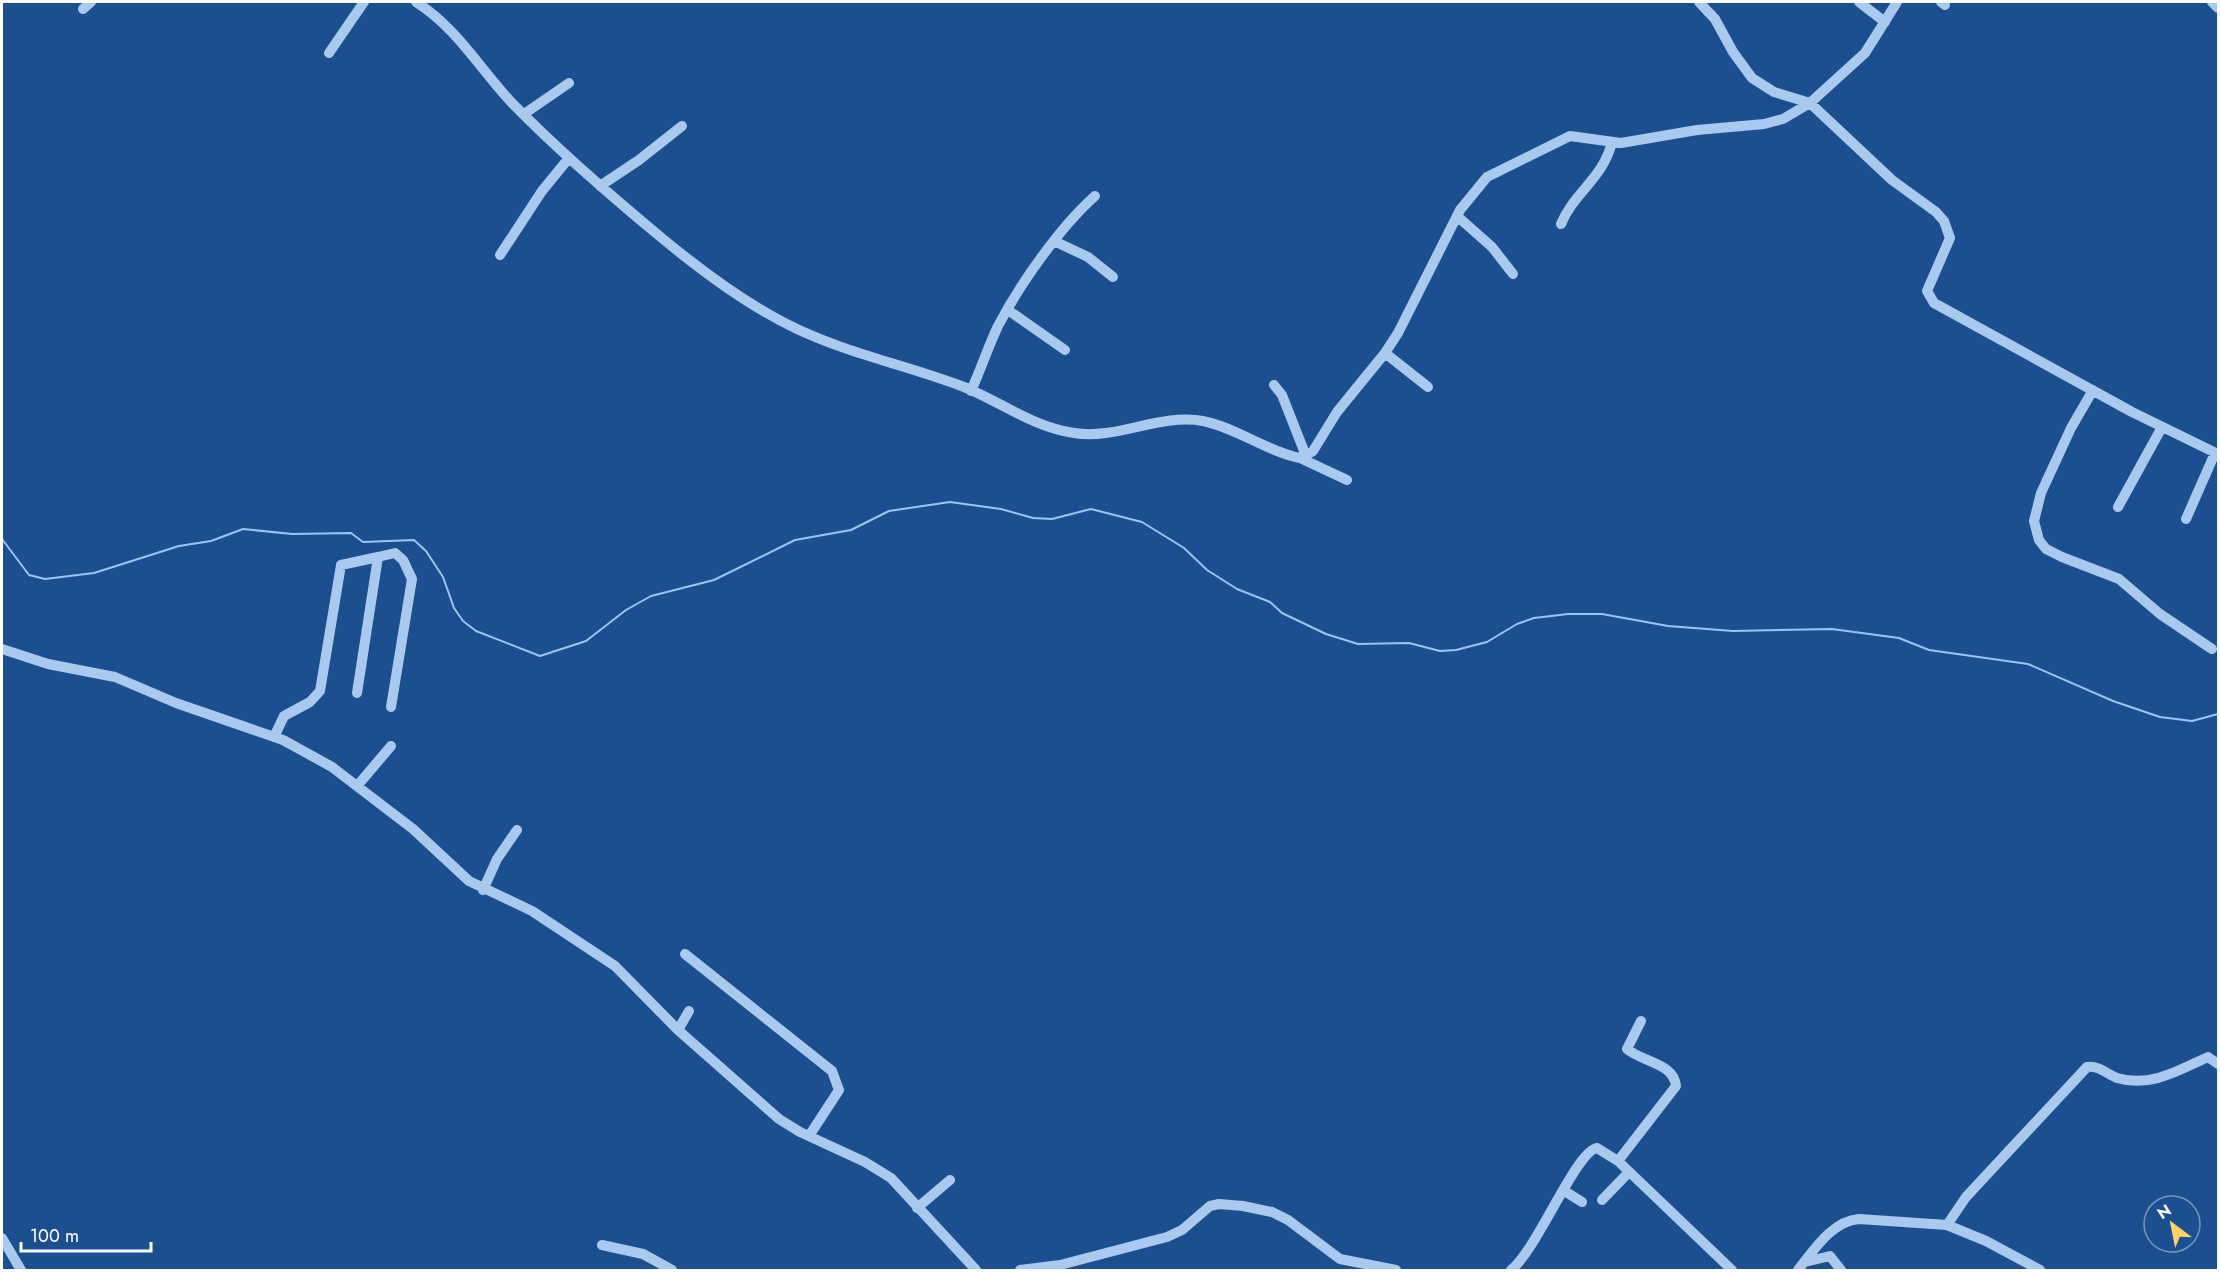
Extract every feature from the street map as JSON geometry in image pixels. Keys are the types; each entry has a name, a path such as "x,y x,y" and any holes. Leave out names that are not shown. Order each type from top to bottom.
{"street":[{"path":"329,53 364,2"},
{"path":"416,2 448,25 524,114 600,186 682,255 795,328 971,391 1019,415 1076,434 1196,420 1216,425 1303,457 1347,480"},
{"path":"1699,2 1715,19 1733,52 1752,78 1774,92 1810,103 1892,180 1944,220 1950,238 1930,283 1928,297 1944,309 2093,390 2217,454 2186,519"},
{"path":"1859,2 1886,22"},
{"path":"1303,457 1313,451 1343,404 1385,353 1398,333 1457,216 1481,182 1500,168 1570,136 1612,142 1634,141 1697,130 1764,124 1783,119 1810,103 1865,53 1897,2"},
{"path":"2212,2 2218,8"},
{"path":"524,114 569,83"},
{"path":"600,186 647,154 682,126"},
{"path":"1561,224 1569,205 1599,174 1612,142"},
{"path":"500,255 542,191 569,158"},
{"path":"971,391 998,327 1008,310 1073,215 1095,196"},
{"path":"1457,216 1492,247 1513,274"},
{"path":"1054,241 1088,257 1113,277"},
{"path":"1008,310 1065,350"},
{"path":"1385,353 1428,387"},
{"path":"1274,386 1286,404 1303,457"},
{"path":"2093,390 2071,428 2041,493 2034,521 2039,540 2046,549 2062,557 2119,579 2160,614 2212,649"},
{"path":"2118,507 2162,427"},
{"path":"274,737 284,716 310,702 320,691 341,565 394,553 403,560 412,579 391,707"},
{"path":"357,693 378,557"},
{"path":"2,649 48,663 115,677 176,703 274,737 317,758 412,829 469,881 483,890 532,911 605,958 678,1029 768,1110 809,1136 884,1173 976,1270"},
{"path":"357,786 391,746"},
{"path":"483,890 497,859 517,830"},
{"path":"686,954 832,1071 839,1090 809,1136"},
{"path":"678,1029 689,1011"},
{"path":"1618,1161 1676,1086 1676,1079 1666,1070 1627,1049 1641,1021"},
{"path":"1947,1225 1966,1197 2086,1067 2096,1067 2116,1077 2129,1080 2174,1075 2208,1057 2218,1064"},
{"path":"1511,1270 1533,1245 1579,1162 1589,1150 1601,1149 1618,1161 1732,1270"},
{"path":"1602,1200 1629,1172"},
{"path":"917,1208 950,1180"},
{"path":"1563,1191 1582,1202"},
{"path":"1020,1270 1060,1265 1167,1237 1182,1230 1207,1208 1219,1203 1272,1212 1298,1226 1340,1259 1396,1270"},
{"path":"1802,1266 1835,1228 1846,1221 1859,1219 1947,1225 1986,1241 2040,1270"},
{"path":"2,1238 21,1270"},
{"path":"602,1245 643,1254 672,1270"},
{"path":"1802,1266 1830,1256 1841,1270"}],"waterway":[{"path":"2,539 29,575 45,579 94,573 179,546 211,541 243,529 292,534 351,533 363,542 414,540 426,551 443,577 454,608 463,621 476,631 540,656 586,641 626,610 651,596 714,580 795,540 851,530 889,511 950,502 1001,509 1033,518 1052,519 1091,509 1142,522 1184,548 1207,570 1237,589 1270,602 1282,613 1326,634 1358,644 1409,643 1440,651 1456,650 1487,642 1517,624 1534,618 1568,614 1602,614 1668,626 1733,631 1832,629 1899,638 1929,650 2028,664 2113,701 2160,717 2192,721 2218,714"}]}
